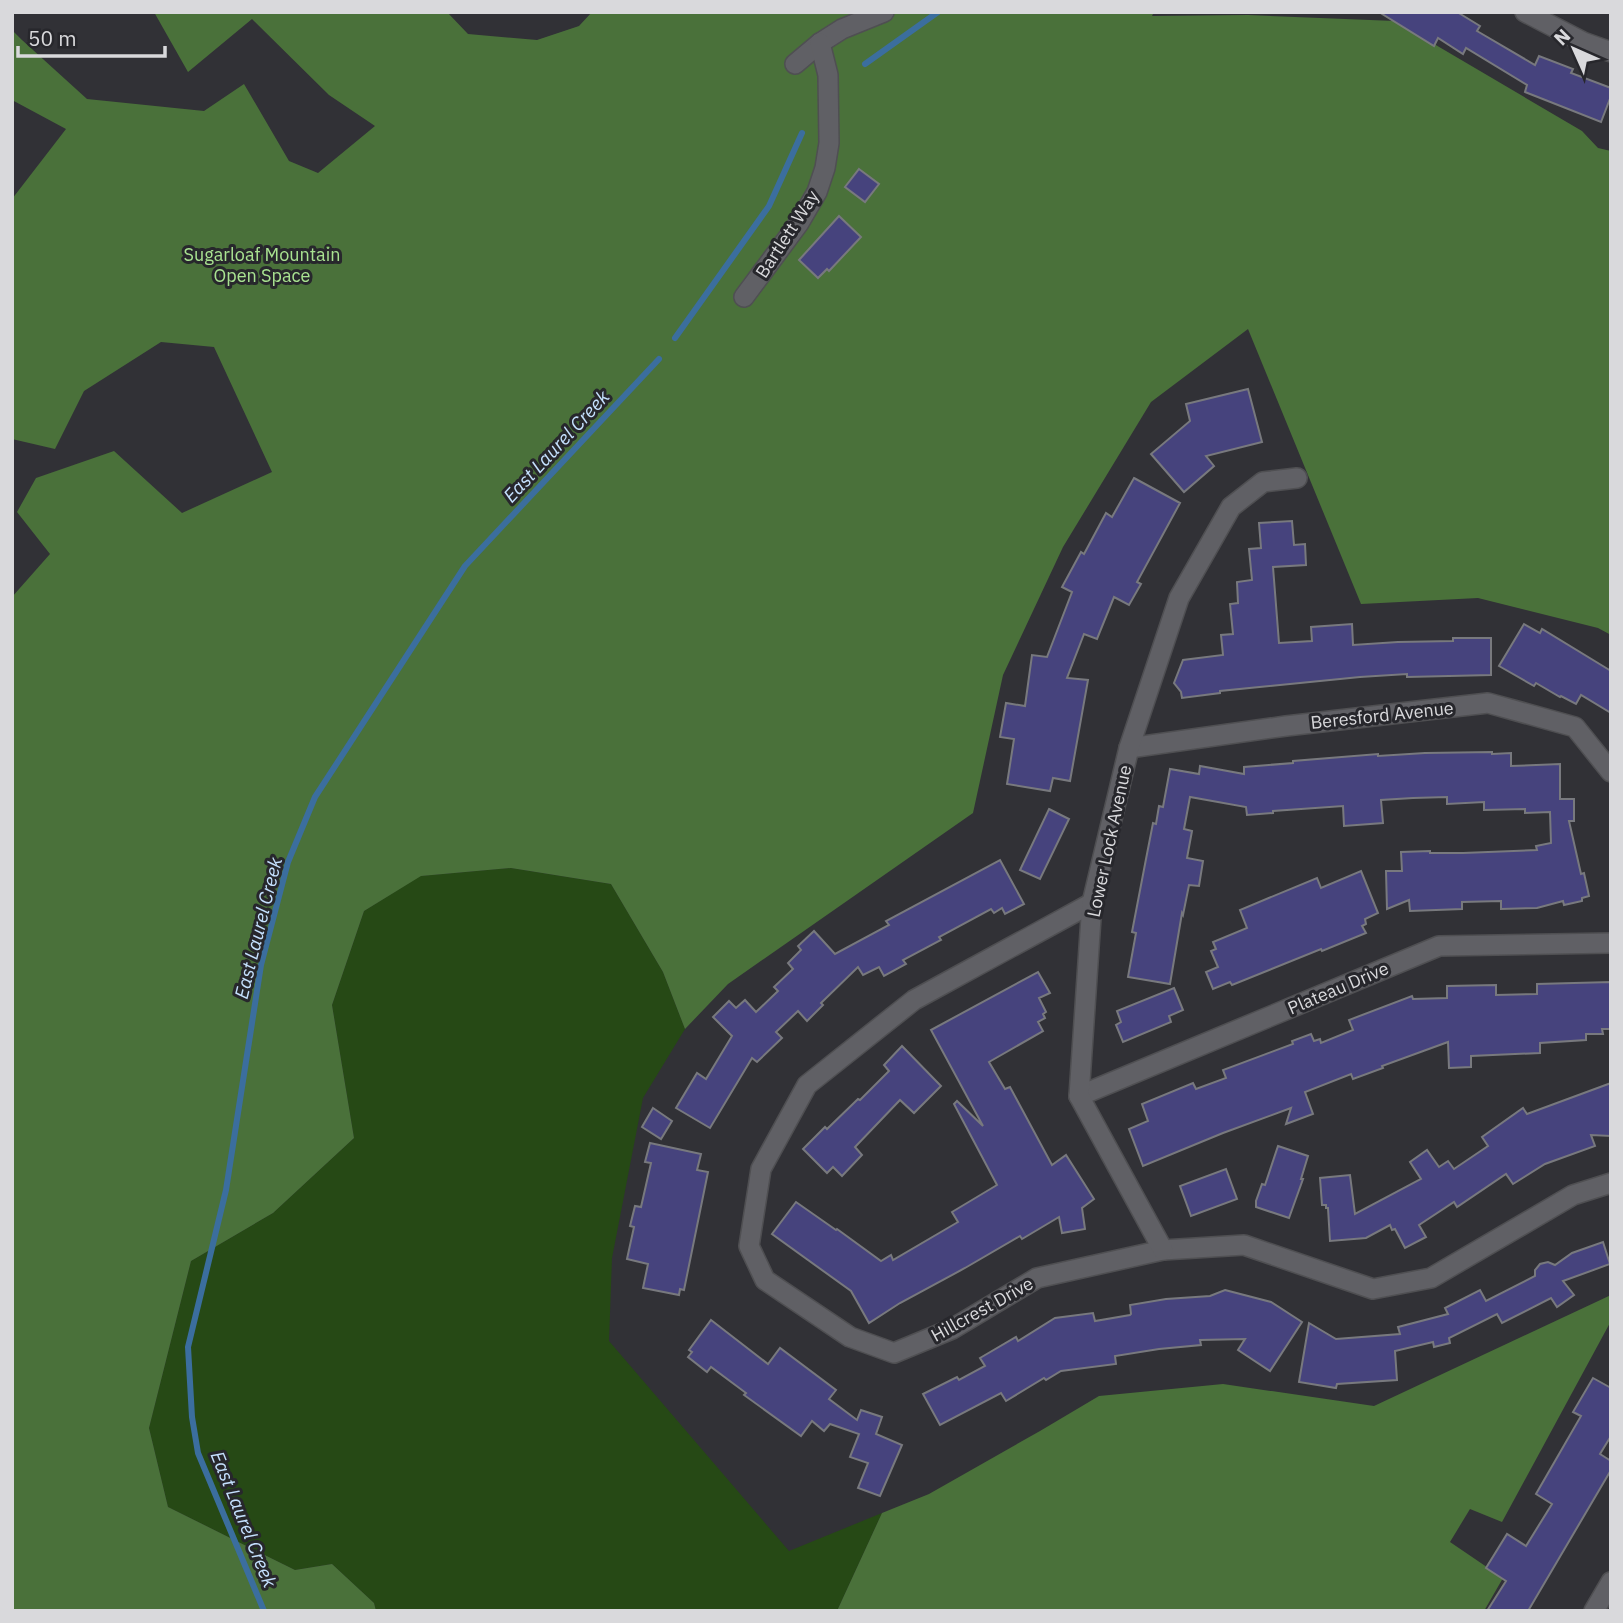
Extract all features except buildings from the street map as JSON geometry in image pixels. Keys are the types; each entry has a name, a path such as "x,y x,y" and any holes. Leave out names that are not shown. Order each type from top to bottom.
{"street":[{"path":"795,64 842,29 884,12"},
{"path":"1525,12 1583,42 1611,52"},
{"name":"Bartlett Way","path":"744,296 799,223 817,192 825,168 829,143 828,75 820,43"},
{"name":"Lower Lock Avenue","path":"1079,1096 1092,903 1129,747 1179,597 1231,508 1263,482 1297,478"},
{"name":"Beresford Avenue","path":"1129,747 1488,703 1575,727 1611,772"},
{"name":"Hillcrest Drive","path":"1092,903 914,1000 807,1085 761,1169 750,1246 765,1280 850,1337 894,1353 952,1329 1037,1278 1163,1250 1244,1245 1373,1289 1431,1278 1573,1195 1611,1183"},
{"name":"Plateau Drive","path":"1079,1096 1439,946 1611,943"},
{"path":"1079,1096 1163,1250"},
{"path":"1594,1611 1611,1581"}],"green space":[{"name":"Sugarloaf Mountain Open Space","path":"154,12 447,12 468,34 537,40 579,26 592,12 1154,12 1152,16 1248,15 1395,21 1582,131 1598,148 1611,151 1611,635 1598,628 1478,598 1361,604 1248,329 1151,402 1063,547 1003,675 973,813 728,984 685,1029 663,972 611,884 511,868 421,876 364,911 332,1005 354,1138 273,1213 191,1261 149,1428 168,1507 295,1570 332,1564 374,1603 376,1611 12,1611 12,597 50,554 17,512 36,478 114,451 182,513 272,472 214,347 161,342 84,391 55,449 12,439 12,199 66,129 12,100 12,30 87,99 204,111 244,84 289,161 318,173 375,126 329,95 252,19 188,72"},
{"path":"511,868 611,884 663,972 685,1029 643,1098 612,1258 609,1341 789,1551 882,1513 837,1611 376,1611 374,1603 332,1564 295,1570 168,1507 149,1428 191,1261 273,1213 354,1138 332,1005 364,911 420,876"},
{"path":"1611,1295 1611,1321 1502,1522 1470,1509 1450,1542 1503,1578 1484,1611 837,1611 882,1513 929,1494 1099,1396 1223,1384 1374,1406"}],"waterway":[{"name":"East Laurel Creek","path":"865,64 938,12"},
{"name":"East Laurel Creek","path":"675,338 769,206 802,133"},
{"name":"East Laurel Creek","path":"264,1611 198,1453 192,1417 188,1347 226,1190 261,965 288,862 315,797 465,566 659,359"}]}
